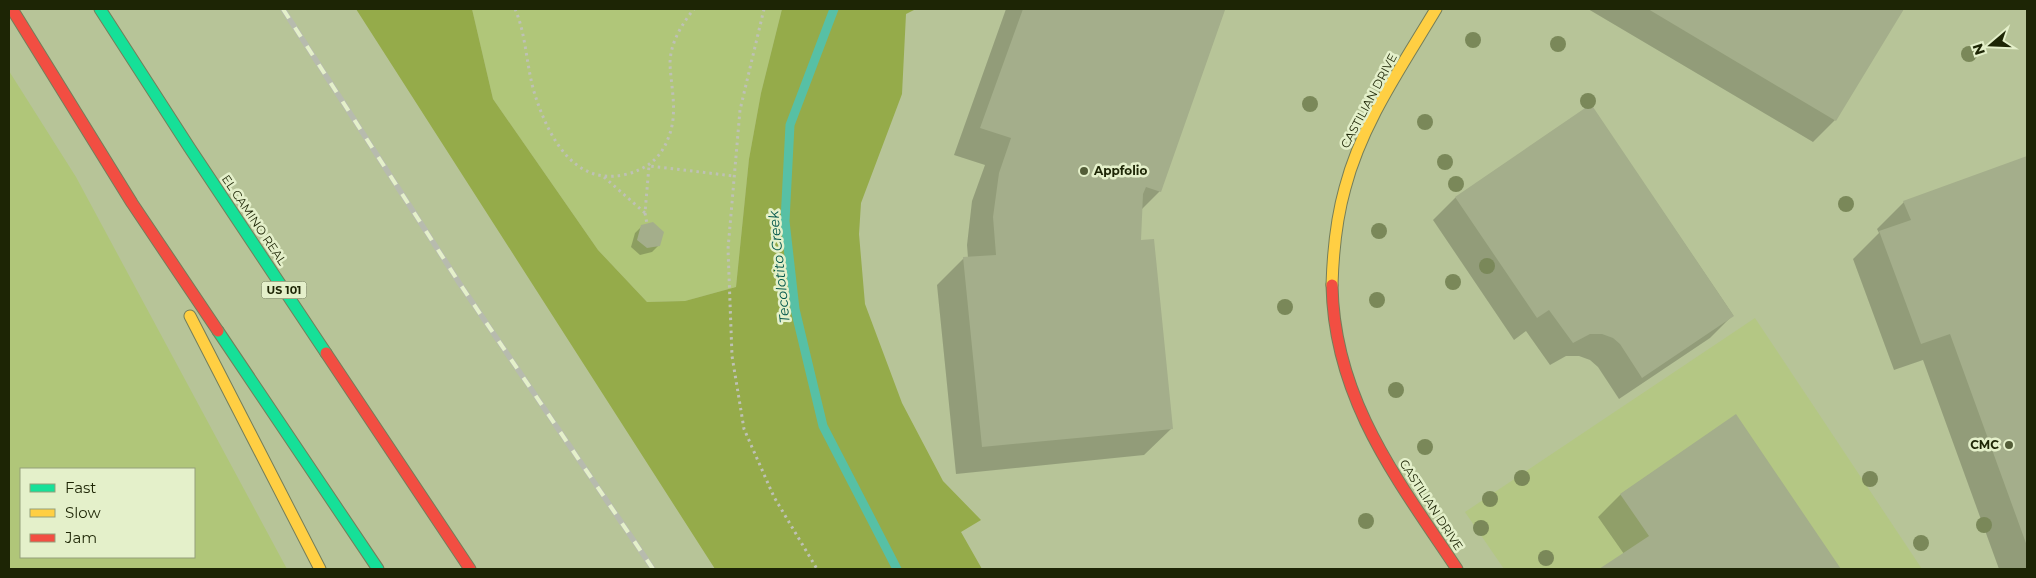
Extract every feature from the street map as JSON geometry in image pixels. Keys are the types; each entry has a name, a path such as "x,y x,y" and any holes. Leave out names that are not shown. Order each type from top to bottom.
{"main road":[{"path":"12,9 132,203 378,569"},
{"name":"EL CAMINO REAL","path":"100,9 188,147 470,569"},
{"name":"CASTILIAN DRIVE","path":"1436,9 1370,124 1356,154 1345,186 1338,220 1333,253 1332,296 1338,344 1347,381 1363,419 1378,449 1458,569"},
{"path":"132,203 177,290"},
{"path":"186,308 320,569"}],"path":[{"path":"515,9 536,98 553,138 569,160 587,173 604,177 630,174 649,166 734,176"},
{"path":"647,224 645,213 649,166 670,135 673,114 670,62 681,27 694,9"},
{"path":"764,9 740,110 728,249 732,356 744,429 774,497 818,569"},
{"path":"604,177 645,213"}],"shaded area":[{"path":"356,9 472,9 493,99 598,250 647,302 685,301 736,287 749,159 761,93 782,9 916,9 906,14 902,94 861,203 859,234 865,304 902,403 943,481 981,520 961,532 982,569 715,569"},
{"path":"472,9 782,9 761,93 749,159 736,287 685,301 647,302 598,250 493,99"},
{"path":"9,71 76,177 287,569 9,569"},
{"path":"1755,318 1922,569 1504,569 1465,512"}],"building":[{"path":"1023,9 1225,10 1161,192 1146,187 1143,194 1141,240 1154,239 1173,429 982,447 963,257 996,255 993,217 999,173 1011,138 980,128"},
{"path":"1648,9 1904,9 1836,121"},
{"path":"1591,104 1734,316 1642,378 1620,344 1613,338 1602,334 1590,334 1573,343 1549,310 1537,318 1455,197"},
{"name":"CMC","path":"2027,156 2027,546 1950,334 1921,344 1879,231 1911,220 1903,201"},
{"path":"653,222 664,232 660,246 647,248 637,240 641,225"},
{"path":"1736,414 1841,569 1599,569 1649,536 1620,494"}],"waterway":[{"name":"Tecolotito Creek","path":"834,9 790,125 785,221 795,309 823,426 897,569"}],"railway":[{"path":"283,9 460,284 653,569"}],"traffic: fast":[{"path":"100,9 326,353"},
{"path":"218,331 378,569"}],"traffic: slow":[{"path":"1332,285 1337,224 1352,164 1372,118 1436,9"},
{"path":"190,316 320,569"}],"traffic: jam":[{"path":"12,9 132,203 218,331"},
{"path":"1332,285 1335,326 1344,365 1357,401 1373,436 1392,470 1457,569"},
{"path":"326,353 470,569"}],"place":[{"name":"Appfolio","path":"1084,171"},
{"name":"CMC","path":"2009,445"}]}
